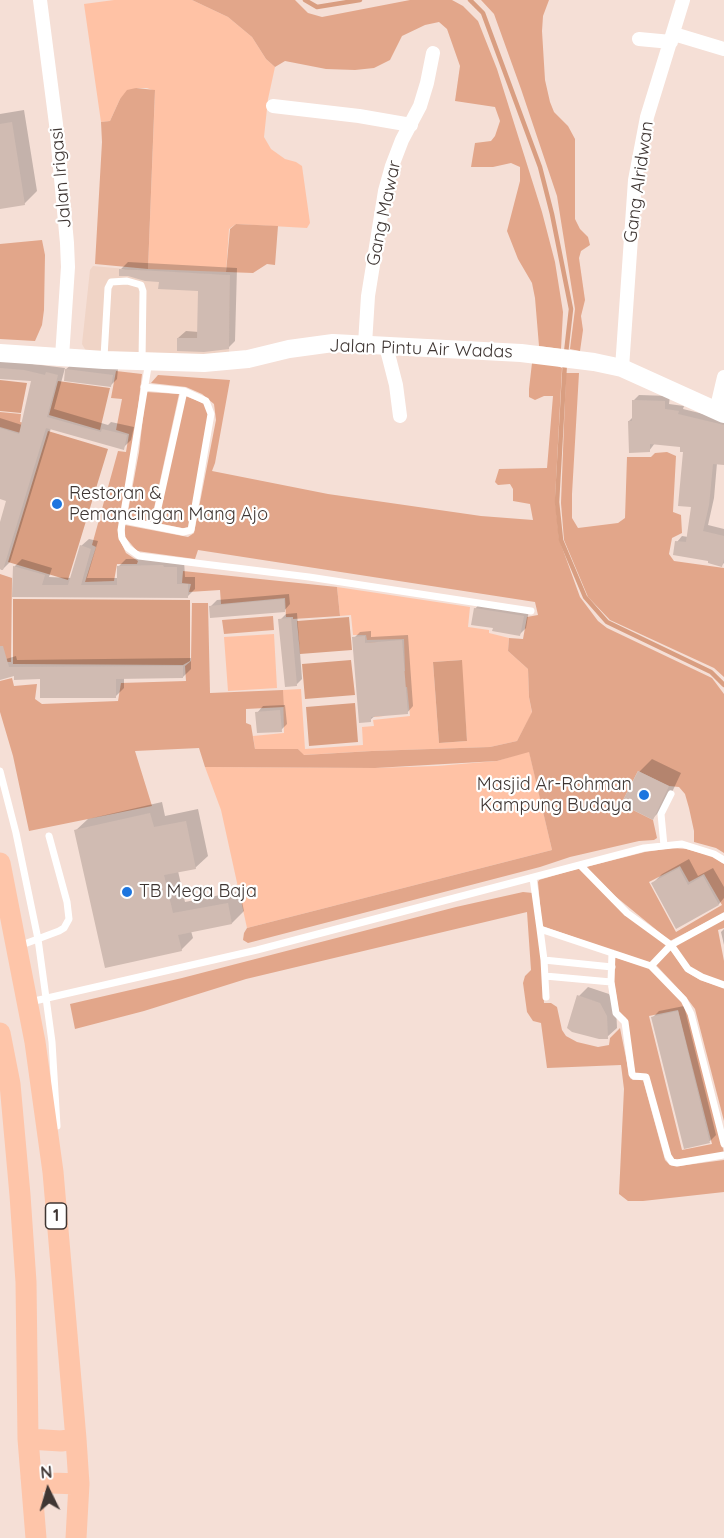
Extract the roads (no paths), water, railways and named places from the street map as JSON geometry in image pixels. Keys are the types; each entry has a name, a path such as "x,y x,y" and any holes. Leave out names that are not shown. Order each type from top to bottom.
{"main road":[{"name":"Jalan Pintu Air Wadas","path":"0,353 104,360 204,363 248,359 289,349 325,344 365,344 556,356 622,368 720,412"},
{"name":"1","path":"0,863 17,946 37,1001 35,1042 52,1172 76,1439 79,1484 76,1538"},
{"name":"1","path":"0,1033 10,1084 20,1195 26,1282 28,1439 36,1538"},
{"path":"28,1439 61,1441 76,1439"},
{"path":"31,1478 51,1483 79,1484"}],"street":[{"name":"Jalan Irigasi","path":"40,0 58,136 67,243 68,267 62,357"},
{"name":"Gang Alridwan","path":"622,368 636,180 647,117 683,0"},
{"path":"639,39 672,38 724,49"},
{"name":"Gang Mawar","path":"365,344 368,296 383,200 392,166 427,83 433,53"},
{"path":"273,106 411,124"},
{"path":"386,346 396,385 400,416"},
{"path":"720,412 724,376"}],"lane":[{"path":"104,360 108,288 111,282 127,281 141,285 143,291 144,387 122,538 128,548 140,556 309,577 531,611"},
{"path":"123,520 183,532 191,530 212,414 206,401 184,391 144,387"},
{"path":"154,526 184,391"},
{"path":"0,771 38,939 37,1001 257,950 644,848 682,844 714,854 724,860"},
{"path":"664,846 661,814 671,794"},
{"path":"17,946 64,928 69,919 67,902 49,836"},
{"path":"580,865 627,913 671,945 688,969 724,985"},
{"path":"533,878 544,960 546,998"},
{"path":"651,966 671,945 724,916"},
{"path":"540,929 651,966 676,990 691,1014 724,1144"},
{"path":"612,953 611,982 616,1013 625,1022 632,1074 646,1077 670,1161 676,1163 724,1155"},
{"path":"544,960 612,967"},
{"path":"545,976 611,982"},
{"path":"4,1114 20,1195"}],"waterway":[{"path":"305,0 317,7 360,0"},
{"path":"470,0 483,13 540,167 571,309 566,353"},
{"path":"565,361 557,502 561,540 585,597 607,622 711,672 724,685"}],"place":[{"name":"Restoran & Pemancingan Mang Ajo","path":"57,504"},
{"name":"Masjid Ar-Rohman Kampung Budaya","path":"644,795"},
{"name":"TB Mega Baja","path":"127,892"}]}
